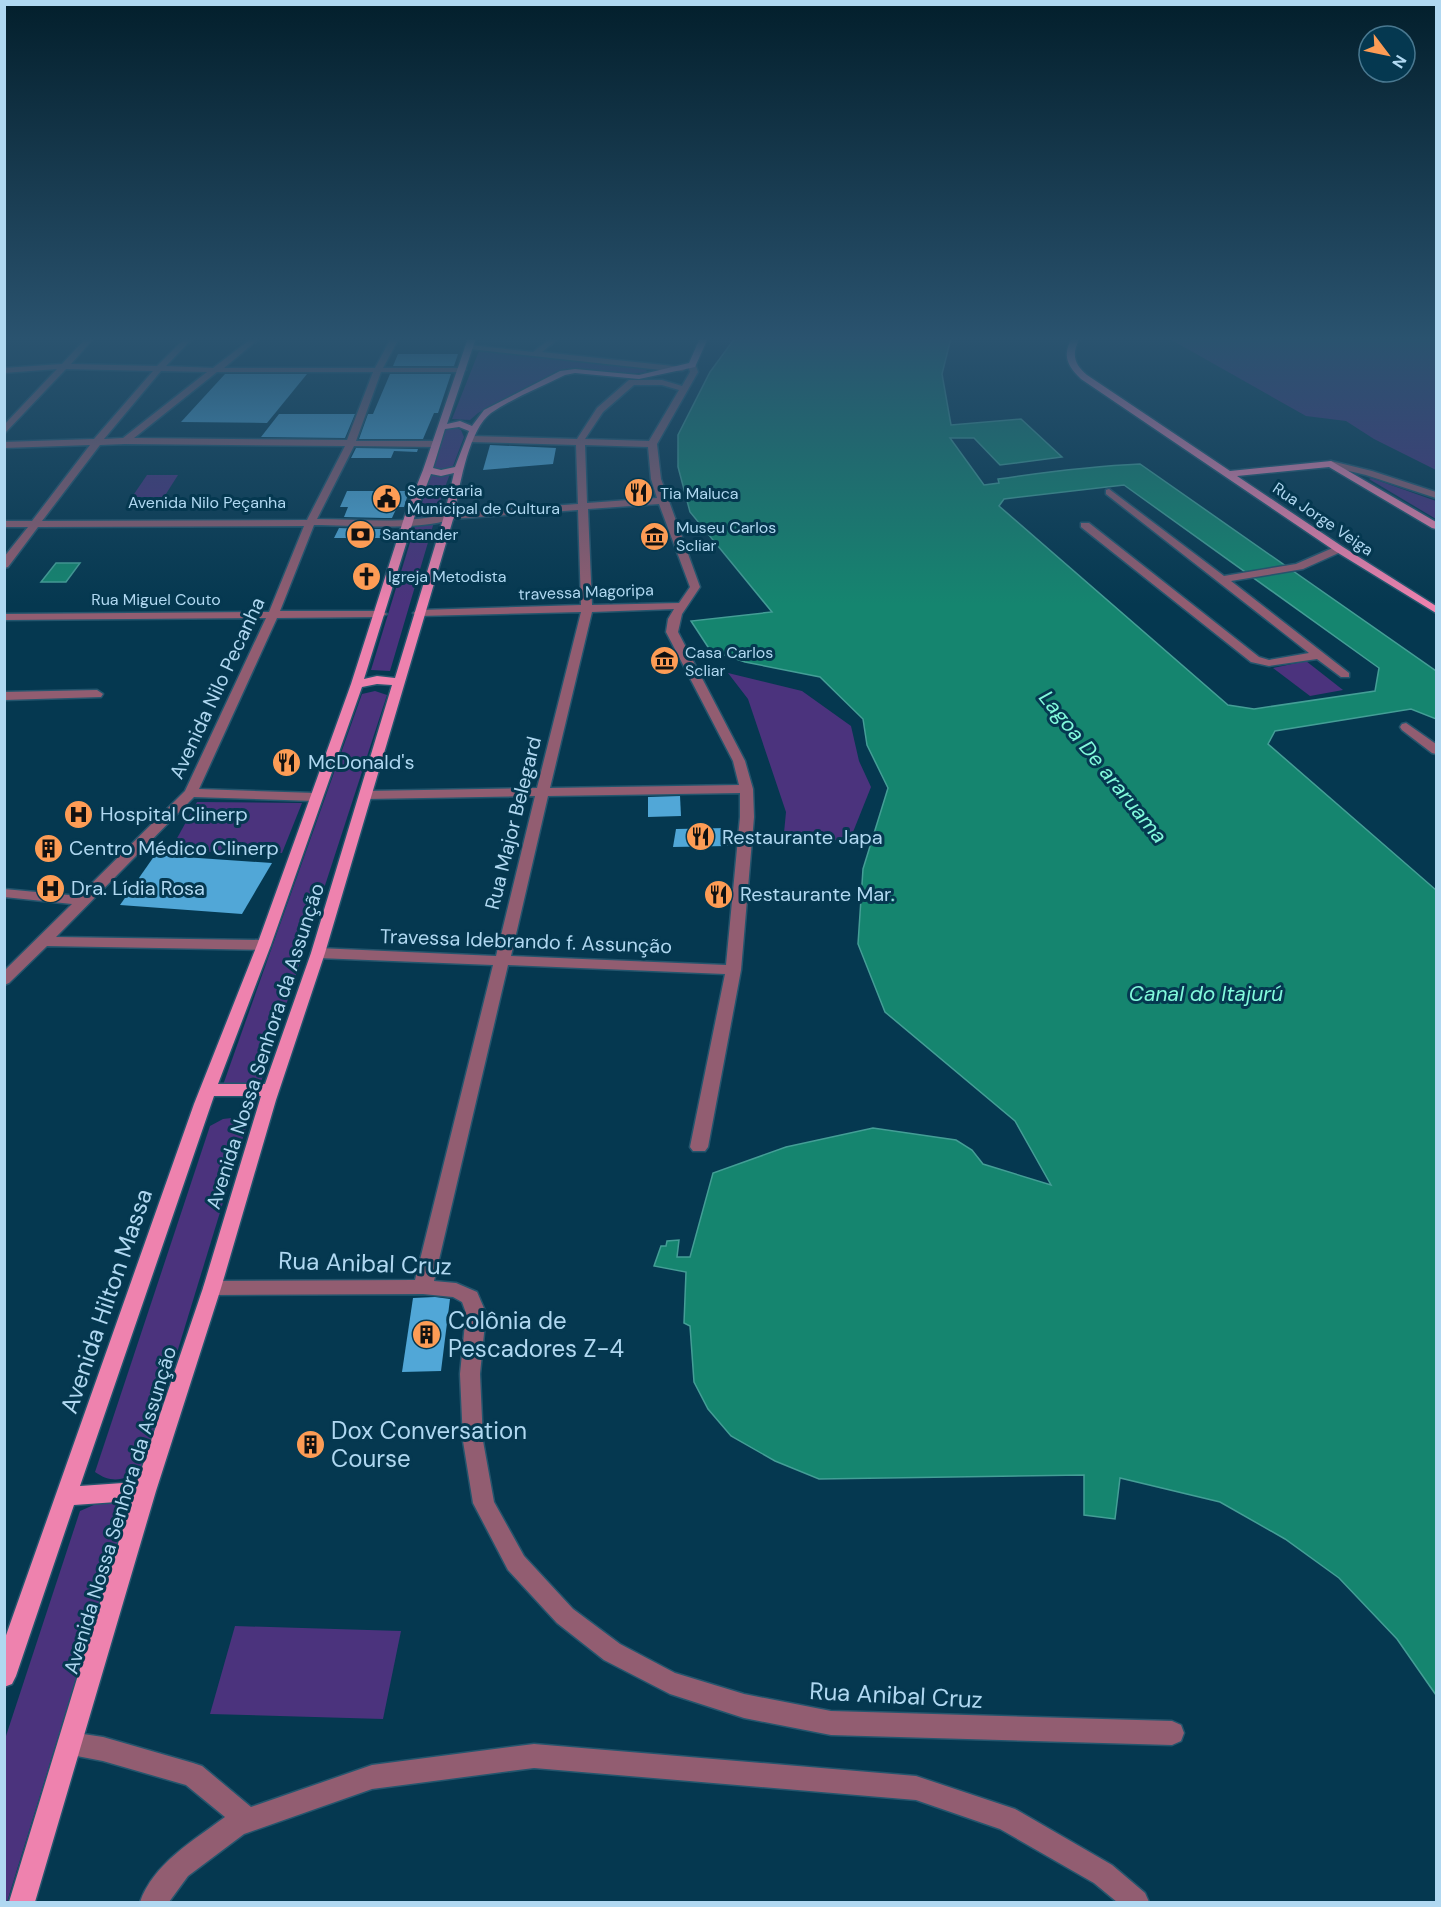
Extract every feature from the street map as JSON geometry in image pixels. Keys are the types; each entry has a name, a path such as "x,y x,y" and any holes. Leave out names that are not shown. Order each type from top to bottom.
{"main road":[{"name":"Avenida Nossa Senhora da Assunção","path":"264,945 357,684 442,427"},
{"path":"464,427 472,434"},
{"name":"Avenida Nossa Senhora da Assunção","path":"22,1902 145,1491 212,1288 272,1090 318,953 448,516 459,470 475,427"},
{"name":"Rua Jorge Veiga","path":"1159,427 1339,549 1437,610"},
{"path":"1228,474 1330,464 1437,526"},
{"path":"428,470 441,473 459,470"},
{"path":"357,684 377,680 398,682"},
{"name":"Avenida Hilton Massa","path":"4,1676 208,1090 264,945"},
{"path":"208,1090 272,1090"},
{"path":"65,1496 145,1491"}],"street":[{"path":"4,565 110,427"},
{"path":"125,441 143,427"},
{"name":"Avenida Nilo Pecanha","path":"4,980 191,793 273,615 312,520 357,427"},
{"path":"580,441 589,427"},
{"path":"662,427 652,444 657,478 663,501 695,587 671,622 672,632 739,761 746,789 747,817 734,970 699,1147"},
{"path":"472,434 652,444"},
{"path":"4,446 96,444 125,441 435,444"},
{"name":"Rua Major Belegard","path":"423,1287 587,609 580,441"},
{"path":"1330,464 1369,473 1437,495"},
{"path":"1108,492 1345,675"},
{"name":"Avenida Nilo Peçanha","path":"4,524 38,521 439,520 448,516 663,501"},
{"name":"Avenida Nilo Peçanha","path":"4,518 38,521"},
{"path":"1085,525 1254,660 1269,663 1317,655"},
{"path":"1220,580 1299,567 1339,549"},
{"name":"travessa Magoripa","path":"419,613 681,606"},
{"name":"Rua Miguel Couto","path":"4,617 381,614"},
{"path":"4,696 97,694"},
{"path":"1406,727 1437,750"},
{"path":"366,795 746,789"},
{"path":"191,793 315,797"},
{"path":"4,893 83,901"},
{"path":"43,941 264,945"},
{"name":"Travessa Idebrando f. Assunção","path":"318,953 734,970"},
{"name":"Rua Anibal Cruz","path":"212,1288 423,1287 456,1290 470,1297 476,1313 470,1374 472,1441 484,1503 516,1563 565,1616 612,1652 670,1683 744,1706 831,1723 1172,1733"},
{"path":"70,1744 103,1749 193,1775 248,1820"},
{"path":"153,1902 179,1867 237,1824 372,1777 534,1756 916,1788 1006,1818 1103,1874 1136,1902"}],"shaded area":[{"path":"455,427 461,430 464,437 442,495 390,671 371,670 445,428"},
{"path":"1355,427 1436,427 1436,470 1374,439"},
{"path":"147,475 178,475 164,497 132,497"},
{"path":"1369,479 1436,501 1436,519"},
{"path":"1306,661 1343,690 1310,696 1273,668"},
{"path":"728,673 802,691 851,726 859,761 871,787 849,842 784,833 786,812 748,699"},
{"path":"375,691 387,695 260,1085 223,1085 362,694"},
{"path":"197,802 302,803 282,853 170,851"},
{"path":"240,1117 248,1121 141,1470 118,1479 101,1476 95,1472 210,1126 223,1119"},
{"path":"119,1502 129,1508 7,1902 5,1902 5,1739 80,1511 96,1504"},
{"path":"235,1626 401,1631 383,1719 210,1714"}],"water":[{"name":"Canal do Itajurú","path":"682,427 1030,427 1062,457 1000,465 974,438 950,438 984,485 999,483 998,479 1034,474 1140,464 1436,671 1436,719 1411,709 1275,731 1268,744 1436,890 1436,1695 1397,1639 1339,1578 1285,1539 1220,1502 1120,1478 1115,1519 1084,1515 1084,1475 819,1479 775,1461 731,1436 708,1409 694,1382 690,1326 684,1323 686,1272 654,1266 661,1246 666,1246 667,1241 679,1240 677,1257 690,1257 713,1173 786,1147 873,1128 956,1140 972,1150 983,1164 1051,1185 1015,1121 885,1012 858,944 863,869 888,788 867,745 863,719 820,677 745,662 710,650 691,621 772,612 690,512 678,467 678,435","holes":["1124,485 1379,668 1375,691 1254,709 1228,705 999,506 1004,499"]},
{"path":"56,563 80,563 66,582 41,582"}],"building":[{"path":"269,427 350,427 345,438 261,437"},
{"path":"363,427 428,427 423,439 359,439"},
{"path":"490,445 556,448 553,464 483,470"},
{"path":"356,448 418,449 417,452 394,451 391,458 351,458"},
{"name":"Secretaria Municipal de Cultura","path":"347,491 409,491 404,507 397,507 392,518 384,518 344,517 348,507 340,507"},
{"name":"Santander","path":"339,528 388,529 384,538 334,538"},
{"path":"680,796 681,816 648,817 648,797"},
{"name":"Restaurante Japa","path":"727,828 728,846 673,847 676,829"},
{"path":"155,855 272,863 242,914 120,905"},
{"name":"Colônia de Pescadores Z-4","path":"413,1298 450,1299 441,1371 402,1372"}],"place":[{"name":"Tia Maluca","path":"639,493"},
{"name":"Secretaria Municipal de Cultura","path":"386,499"},
{"name":"Santander","path":"361,534"},
{"name":"Museu Carlos Scliar","path":"655,536"},
{"name":"Igreja Metodista","path":"367,576"},
{"name":"Casa Carlos Scliar","path":"664,661"},
{"name":"McDonald's","path":"287,762"},
{"name":"Hospital Clinerp","path":"79,814"},
{"name":"Restaurante Japa","path":"701,837"},
{"name":"Centro Médico Clinerp","path":"48,848"},
{"name":"Dra. Lídia Rosa","path":"50,888"},
{"name":"Restaurante Mar.","path":"719,894"},
{"name":"Colônia de Pescadores Z-4","path":"427,1334"},
{"name":"Dox Conversation Course","path":"310,1444"}],"water label":[{"name":"Lagoa De araruama","path":"1103,767"}]}
